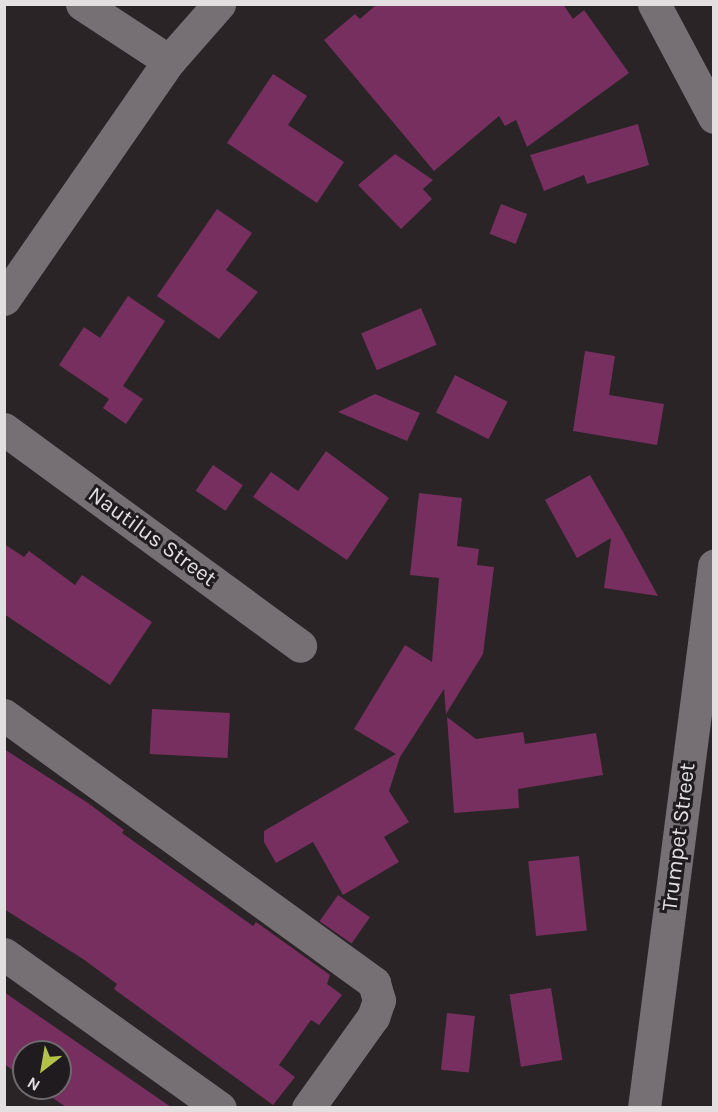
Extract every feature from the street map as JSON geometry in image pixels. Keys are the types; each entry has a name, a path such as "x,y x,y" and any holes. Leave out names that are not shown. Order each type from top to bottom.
{"street":[{"path":"82,4 169,61"},
{"path":"4,299 169,61 219,4"},
{"path":"654,4 714,117"},
{"name":"Nautilus Street","path":"4,429 300,646"},
{"name":"Trumpet Street","path":"644,1107 714,566"},
{"path":"4,715 374,983 379,999 373,1017 308,1107"},
{"path":"4,954 220,1107"}],"building":[{"path":"377,4 563,4 573,19 584,10 629,73 527,147 516,120 505,126 499,116 434,171 324,40 355,14 360,19"},
{"path":"273,74 307,96 288,125 344,162 317,203 227,143"},
{"path":"638,124 649,165 587,184 584,175 544,191 530,155"},
{"path":"395,154 433,180 423,189 432,199 401,229 358,185"},
{"path":"501,204 527,214 516,244 490,234"},
{"path":"217,209 252,233 226,270 258,292 219,339 157,296"},
{"path":"128,296 165,321 123,386 143,399 126,424 103,408 109,399 59,365 84,327 100,338"},
{"path":"421,308 437,345 377,370 361,333"},
{"path":"585,351 615,356 609,395 664,404 657,445 573,431"},
{"path":"455,375 508,402 489,439 436,412"},
{"path":"375,394 420,413 407,441 338,412"},
{"path":"326,451 389,498 347,560 253,497 271,472 298,491"},
{"path":"213,465 243,485 226,511 196,491"},
{"path":"590,475 658,596 604,588 611,538 577,558 545,500"},
{"path":"419,493 462,498 457,546 479,549 477,565 494,567 483,654 446,714 444,689 400,757 389,791 409,822 384,837 399,862 343,895 313,842 276,863 264,842 264,831 396,754 354,729 405,645 432,662 439,578 410,575"},
{"path":"4,544 24,557 29,551 75,585 82,575 152,622 110,685 4,614"},
{"path":"152,709 230,713 228,758 150,754"},
{"path":"447,717 476,739 523,732 525,744 596,733 603,775 518,789 519,808 454,813"},
{"path":"4,749 88,803 124,830 122,833 253,926 256,922 330,975 327,984 342,995 319,1025 311,1020 279,1065 295,1077 273,1105 114,989 117,984 83,959 4,909"},
{"path":"579,856 587,931 536,936 528,861"},
{"path":"338,895 370,917 352,944 320,921"},
{"path":"551,988 562,1060 521,1067 510,995"},
{"path":"4,992 171,1107 66,1107 56,1100 72,1100 72,1040 12,1040 12,1070 4,1064"},
{"path":"447,1013 475,1016 469,1073 441,1070"}]}
